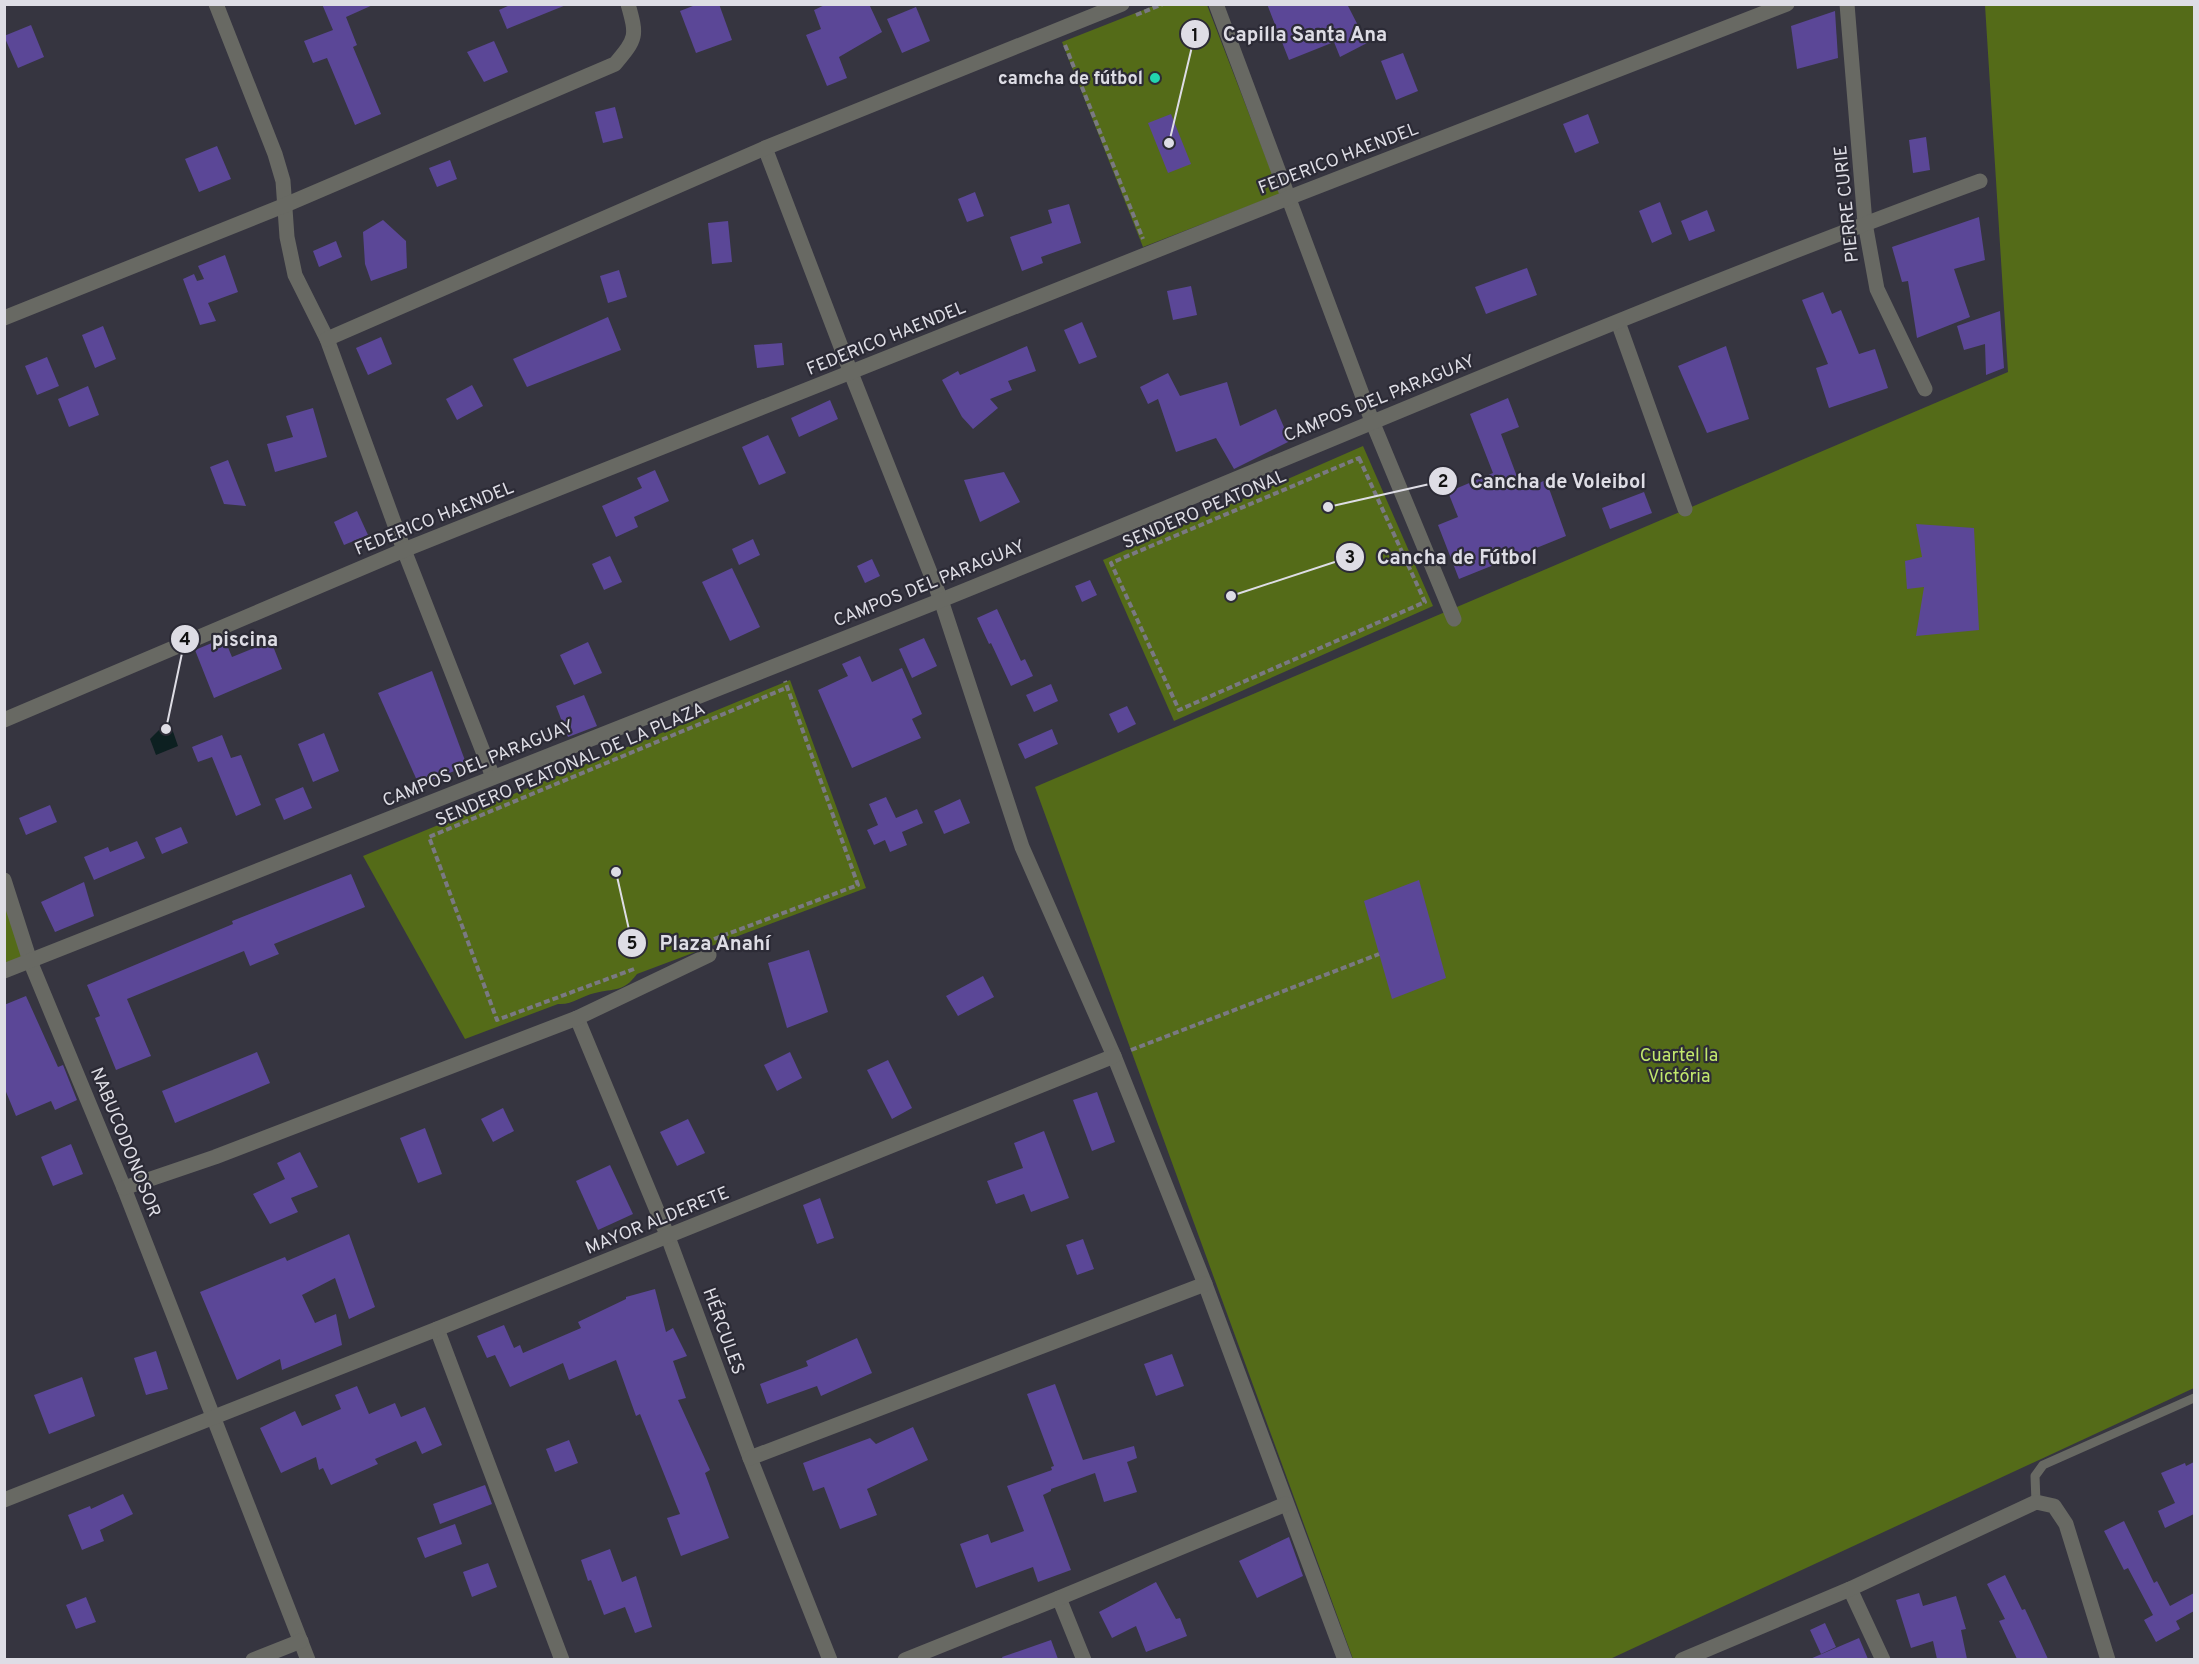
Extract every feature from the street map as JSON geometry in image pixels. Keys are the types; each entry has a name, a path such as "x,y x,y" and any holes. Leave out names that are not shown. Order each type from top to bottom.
{"street":[{"path":"216,4 275,154 283,181 286,237 295,275 327,339 405,550 493,777"},
{"path":"4,318 283,206 615,64 629,47 635,30 628,4"},
{"path":"1216,4 1372,421 1454,619"},
{"name":"FEDERICO HAENDEL","path":"4,720 405,550 1288,198 1787,4"},
{"name":"PIERRE CURIE","path":"1847,4 1865,223 1876,289 1925,389"},
{"path":"327,339 765,148 1126,11"},
{"path":"765,148 941,600 1022,847 1114,1056 1205,1284 1345,1659"},
{"name":"CAMPOS DEL PARAGUAY","path":"4,971 941,600 1372,421 1865,223 1980,181"},
{"path":"1618,322 1685,509"},
{"name":"NABUCODONOSOR","path":"4,880 30,961 124,1188 308,1659"},
{"path":"124,1188 225,1153 577,1018 707,949"},
{"name":"HÉRCULES","path":"577,1018 668,1237 750,1458 830,1659"},
{"name":"MAYOR ALDERETE","path":"4,1500 668,1237 1114,1056"},
{"path":"750,1458 1205,1284"},
{"path":"437,1329 562,1659"},
{"path":"1685,1659 1850,1589 2036,1502 2054,1506 2066,1524 2108,1659"},
{"path":"905,1659 1286,1504"},
{"path":"1850,1589 1883,1659"},
{"path":"1059,1598 1084,1659"},
{"path":"253,1659 301,1641"}],"lane":[{"path":"2036,1502 2035,1476 2043,1465 2194,1398"}],"path":[{"path":"1126,11 1163,4"},
{"path":"1064,43 1145,244"},
{"name":"SENDERO PEATONAL","path":"1359,458 1425,602 1179,710 1112,563 1359,458"},
{"path":"707,949 858,885 786,688 782,663"},
{"name":"SENDERO PEATONAL DE LA PLAZA","path":"639,967 497,1020 429,837 786,688"},
{"path":"1114,1056 1379,954"}],"green space":[{"path":"1156,5 1207,5 1280,194 1143,247 1062,42"},
{"name":"Cuartel la Victória","path":"1985,5 2194,5 2194,1388 1610,1659 1353,1659 1035,787 2008,372"},
{"path":"1363,446 1433,606 1174,721 1103,560"},
{"path":"790,680 866,888 637,974 618,989 590,994 568,1003 558,1004 465,1039 363,856"},
{"path":"4,904 25,956 4,965"}],"shaded area":[{"path":"169,720 178,746 156,755 150,739"}],"building":[{"path":"322,4 375,4 346,17 357,45 353,47 381,114 355,125 327,58 313,63 304,41 333,30"},
{"path":"512,4 566,5 507,29 499,10"},
{"path":"698,4 719,4 732,40 696,53 680,11"},
{"path":"827,4 869,4 882,32 839,57 847,78 827,86 806,35 821,29 814,10"},
{"path":"1267,4 1347,4 1367,43 1340,57 1334,42 1289,60"},
{"path":"916,7 930,41 902,53 887,19"},
{"path":"1835,11 1838,58 1797,69 1791,26"},
{"path":"31,25 44,57 18,68 4,36"},
{"path":"494,41 508,72 484,82 467,52"},
{"path":"1403,53 1418,91 1396,100 1381,61"},
{"path":"615,107 623,138 603,143 595,112"},
{"path":"1171,114 1191,164 1168,173 1148,123"},
{"path":"1588,114 1599,143 1575,153 1563,124"},
{"path":"1926,137 1930,170 1913,173 1909,140"},
{"path":"217,146 231,179 199,192 185,159"},
{"path":"450,160 457,179 437,187 429,168"},
{"path":"975,192 984,216 967,222 958,199"},
{"path":"1660,202 1672,234 1652,243 1639,211"},
{"path":"1069,204 1081,243 1041,257 1043,263 1022,271 1010,237 1052,223 1048,210"},
{"path":"1707,210 1715,231 1689,241 1681,221"},
{"path":"1979,217 1985,260 1954,269 1970,317 1917,338 1908,281 1902,282 1892,247"},
{"path":"383,220 406,241 407,268 371,281 365,264 363,232"},
{"path":"728,221 732,262 712,264 708,223"},
{"path":"336,241 342,257 319,267 313,251"},
{"path":"225,255 238,292 208,303 216,321 200,325 183,279 194,274 197,281 204,279 198,266"},
{"path":"1527,268 1537,295 1486,314 1475,287"},
{"path":"619,270 627,297 608,303 600,276"},
{"path":"1191,286 1197,315 1173,320 1167,291"},
{"path":"1823,292 1832,314 1841,310 1859,354 1875,349 1888,388 1829,408 1816,368 1828,364 1802,300"},
{"path":"2000,311 2004,368 1986,375 1985,344 1964,350 1957,326"},
{"path":"608,317 621,350 527,387 513,359"},
{"path":"1082,322 1097,357 1079,364 1064,330"},
{"path":"103,326 116,359 95,368 82,335"},
{"path":"381,337 392,364 368,375 356,348"},
{"path":"782,343 784,365 757,368 754,345"},
{"path":"1027,346 1036,371 1008,381 1012,390 990,399 998,408 973,429 962,417 942,380 958,371 960,375"},
{"path":"1726,346 1749,419 1707,433 1678,366"},
{"path":"47,357 59,386 37,395 25,366"},
{"path":"1168,373 1180,396 1227,382 1240,426 1276,409 1290,441 1234,469 1216,438 1176,452 1158,399 1148,404 1140,387"},
{"path":"472,385 483,406 457,420 446,399"},
{"path":"88,386 99,415 69,427 58,399"},
{"path":"1508,398 1519,427 1501,434 1522,490 1546,480 1566,536 1459,579 1438,525 1458,517 1448,492 1493,473 1470,414"},
{"path":"830,400 838,419 799,437 791,418"},
{"path":"313,408 327,457 275,472 267,444 293,437 286,416"},
{"path":"768,435 786,473 759,485 742,447"},
{"path":"228,460 246,506 224,504 210,467"},
{"path":"655,470 669,501 634,517 638,527 616,537 602,506 642,488 637,478"},
{"path":"1004,472 1020,502 980,522 964,480"},
{"path":"1644,492 1652,513 1610,529 1602,508"},
{"path":"357,511 368,535 344,545 334,522"},
{"path":"1916,524 1974,528 1979,630 1916,636 1924,587 1907,589 1905,561 1922,557"},
{"path":"753,539 760,555 739,565 732,549"},
{"path":"610,556 622,582 604,590 592,564"},
{"path":"872,559 880,576 865,583 857,566"},
{"path":"732,568 760,627 730,641 702,582"},
{"path":"1090,580 1097,595 1082,602 1075,586"},
{"path":"997,609 1021,661 1025,659 1033,676 1011,686 977,618"},
{"path":"224,638 232,657 271,641 282,669 214,698 195,650"},
{"path":"924,638 937,666 912,678 899,649"},
{"path":"588,642 602,673 574,685 560,655"},
{"path":"860,656 872,682 902,668 922,714 912,719 921,738 852,768 818,690 848,676 842,664"},
{"path":"432,671 467,766 419,785 378,693"},
{"path":"1051,684 1058,701 1034,712 1026,695"},
{"path":"584,695 597,726 568,737 556,706"},
{"path":"1127,706 1136,724 1118,733 1109,714"},
{"path":"1052,729 1058,744 1025,759 1018,744"},
{"path":"324,733 339,771 313,782 298,744"},
{"path":"222,735 231,758 241,755 261,805 236,816 212,757 198,762 192,747"},
{"path":"303,787 312,808 284,820 275,799"},
{"path":"886,797 896,818 917,809 923,823 902,832 907,845 890,852 885,840 874,845 867,830 878,825 869,804"},
{"path":"960,799 970,823 944,834 934,811"},
{"path":"50,805 57,822 26,835 19,818"},
{"path":"181,827 188,843 162,854 155,838"},
{"path":"137,841 145,858 94,880 84,857 108,847 110,852"},
{"path":"351,874 365,907 274,944 279,954 250,966 244,951 127,999 151,1056 116,1070 95,1018 100,1016 87,985 233,924 232,921"},
{"path":"1419,880 1446,978 1392,999 1364,901"},
{"path":"84,882 94,916 55,932 41,902"},
{"path":"809,950 828,1012 787,1028 768,963"},
{"path":"983,976 994,997 958,1016 946,996"},
{"path":"26,996 58,1067 63,1065 77,1100 55,1110 51,1101 16,1116 4,1087 4,1005"},
{"path":"257,1052 270,1083 175,1123 162,1091"},
{"path":"790,1052 802,1078 777,1091 764,1065"},
{"path":"888,1060 912,1108 892,1119 867,1070"},
{"path":"1097,1092 1115,1142 1092,1151 1073,1100"},
{"path":"503,1108 514,1131 493,1142 481,1119"},
{"path":"688,1119 705,1153 677,1166 660,1132"},
{"path":"425,1128 442,1174 418,1183 400,1138"},
{"path":"1044,1131 1069,1198 1031,1212 1024,1194 996,1204 987,1181 1023,1168 1014,1143"},
{"path":"71,1144 83,1174 53,1186 41,1157"},
{"path":"300,1152 318,1187 291,1198 298,1212 270,1224 253,1194 285,1179 277,1163"},
{"path":"610,1165 633,1214 598,1230 576,1181"},
{"path":"820,1198 834,1238 817,1244 803,1205"},
{"path":"349,1234 375,1307 349,1319 335,1278 302,1295 315,1323 336,1314 342,1345 282,1370 280,1359 237,1380 200,1292 285,1257 287,1261"},
{"path":"1083,1239 1094,1269 1077,1275 1066,1245"},
{"path":"655,1289 666,1332 673,1328 687,1356 673,1361 686,1398 678,1400 710,1470 705,1473 729,1538 681,1556 667,1518 680,1514 640,1414 636,1416 616,1360 569,1380 563,1363 510,1387 495,1355 487,1358 477,1336 504,1325 514,1348 520,1345 523,1353 581,1328 578,1322 626,1297"},
{"path":"857,1338 872,1373 821,1396 817,1386 767,1404 760,1384 808,1366 806,1361"},
{"path":"156,1351 168,1389 146,1395 134,1358"},
{"path":"1172,1354 1184,1386 1156,1396 1144,1364"},
{"path":"82,1377 95,1416 49,1434 34,1395"},
{"path":"1055,1384 1083,1460 1134,1446 1137,1458 1127,1462 1137,1492 1104,1502 1095,1473 1051,1489 1043,1495 1071,1570 1038,1582 1033,1567 976,1588 960,1544 988,1534 991,1543 1024,1531 1007,1486 1052,1470 1051,1467 1054,1466 1027,1394"},
{"path":"357,1386 369,1414 395,1403 401,1417 425,1407 442,1445 422,1454 416,1441 375,1459 378,1464 331,1485 323,1468 319,1470 316,1457 281,1473 260,1428 295,1411 302,1426 341,1409 335,1395"},
{"path":"913,1427 928,1460 867,1489 877,1515 840,1529 824,1487 813,1491 803,1463 870,1438 876,1444"},
{"path":"569,1440 578,1463 555,1472 546,1449"},
{"path":"2194,1462 2194,1514 2165,1528 2158,1511 2175,1503 2161,1473 2185,1463 2186,1466"},
{"path":"485,1485 492,1504 440,1524 433,1504"},
{"path":"123,1494 133,1514 100,1530 104,1541 82,1550 68,1515 90,1506 91,1509"},
{"path":"2124,1521 2154,1583 2157,1581 2170,1606 2194,1593 2194,1611 2176,1621 2180,1629 2156,1642 2144,1620 2153,1615 2128,1568 2124,1570 2104,1531"},
{"path":"455,1524 462,1544 425,1558 417,1538"},
{"path":"1289,1537 1303,1576 1257,1598 1239,1561"},
{"path":"610,1549 622,1582 636,1576 652,1627 635,1633 625,1607 604,1615 581,1560"},
{"path":"488,1563 497,1587 472,1597 463,1572"},
{"path":"2005,1575 2022,1610 2025,1609 2048,1659 2017,1659 1999,1621 2005,1619 1987,1584"},
{"path":"1156,1582 1176,1619 1180,1618 1187,1636 1146,1652 1136,1626 1112,1638 1099,1612"},
{"path":"1919,1593 1923,1606 1956,1596 1966,1629 1961,1630 1967,1659 1937,1659 1933,1641 1911,1648 1896,1600"},
{"path":"86,1597 96,1622 76,1629 66,1605"},
{"path":"1825,1623 1836,1647 1821,1654 1810,1630"},
{"path":"1859,1638 1868,1659 1810,1659"},
{"path":"1051,1640 1058,1659 1003,1659 1002,1657"}],"place":[{"name":"camcha de fútbol","path":"1155,78"},
{"name":"Capilla Santa Ana","path":"1169,143"},
{"name":"Cancha de Voleibol","path":"1328,507"},
{"name":"Cancha de Fútbol","path":"1231,596"},
{"name":"piscina","path":"166,729"},
{"name":"Plaza Anahí","path":"616,872"}]}
